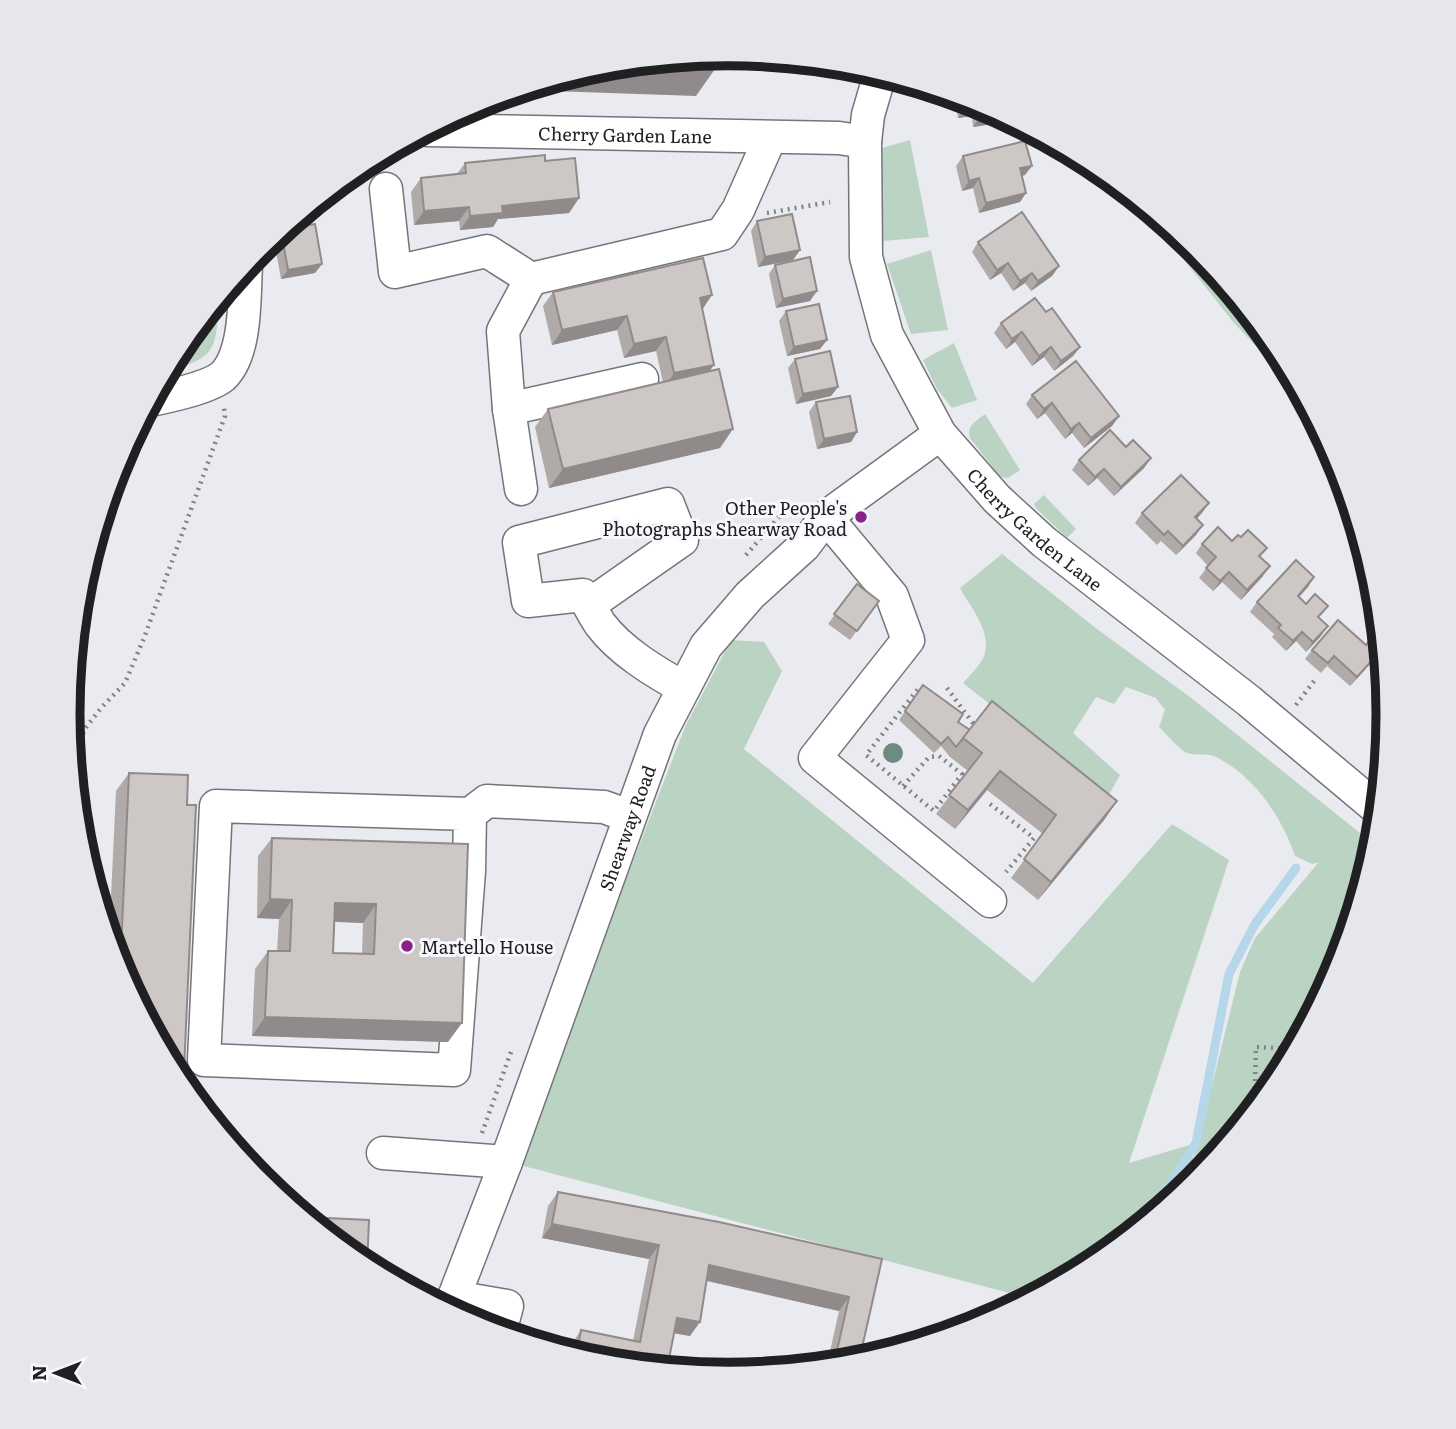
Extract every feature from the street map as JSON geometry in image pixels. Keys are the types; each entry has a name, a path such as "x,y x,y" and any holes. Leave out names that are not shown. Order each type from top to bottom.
{"street":[{"name":"Cherry Garden Lane","path":"877,85 865,142 866,257 882,321 896,356 940,435 1025,526 1249,701 1370,802"},
{"name":"Cherry Garden Lane","path":"447,130 839,138 865,142"},
{"path":"386,189 395,272 487,251 531,279 722,234 738,211 770,138"},
{"path":"521,489 509,409 503,331 531,279"},
{"path":"163,397 189,392 223,376 242,335 245,283"},
{"path":"509,409 642,379"},
{"name":"Shearway Road","path":"452,1301 506,1162 660,733 706,646 750,595 804,546 826,517 940,435"},
{"path":"589,605 682,540 668,504 519,542 528,601 583,595 601,626 625,649 684,688"},
{"path":"826,517 892,596 908,640 814,758 990,901"},
{"path":"470,814 469,871 454,1070 204,1060 216,807 470,814 486,801 604,807 629,816"},
{"path":"383,1153 506,1162"},
{"path":"461,1305 507,1307 503,1322"}],"path":[{"path":"760,215 830,202"},
{"path":"81,745 84,730 125,683 144,638 225,416 223,376"},
{"path":"1289,713 1317,677"},
{"path":"947,688 975,726"},
{"path":"903,786 929,757 939,756 962,774 934,811 903,786 866,755 918,689"},
{"path":"990,804 1034,838 1006,872"},
{"path":"1255,1092 1256,1047 1283,1048"}],"green space":[{"path":"910,140 929,237 883,241 879,195 882,148"},
{"path":"1167,239 1215,287 1272,363 1233,322"},
{"path":"931,250 948,330 911,334 887,264"},
{"path":"218,315 215,340 211,349 181,368"},
{"path":"954,343 977,400 952,408 937,389 923,360"},
{"path":"985,414 1020,470 1008,478 1000,477 970,438 971,427"},
{"path":"1044,495 1076,529 1067,538 1036,508 1034,504"},
{"path":"1002,554 1097,629 1190,697 1365,837 1342,923 1309,1001 1267,1075 1215,1142 1192,1167 1240,972 1255,938 1319,862 1312,864 1295,856 1274,812 1241,774 1214,756 1187,753 1176,745 1159,727 1165,710 1156,698 1126,687 1114,704 1096,697 1073,733 1120,775 1101,809 1011,721 963,683 980,663 986,647 983,629 960,588"},
{"path":"731,640 764,642 782,671 744,749 1033,983 1172,824 1229,860 1129,1163 1196,1143 1191,1168 1155,1202 1088,1253 1017,1295 516,1164 685,727"}],"building":[{"path":"715,67 715,69 685,68"},
{"path":"1025,141 1032,166 1020,168 1026,193 986,203 979,178 969,181 963,156"},
{"path":"545,155 545,161 575,158 579,198 502,206 503,213 470,216 469,207 424,211 421,178 466,173 465,163"},
{"path":"1022,212 1059,266 1038,281 1032,273 1020,281 1008,263 997,270 978,242"},
{"path":"792,214 800,250 765,257 757,221"},
{"path":"315,224 322,264 288,270 283,244 302,227"},
{"path":"810,257 817,291 783,299 775,265"},
{"path":"703,258 712,295 700,298 714,365 674,373 666,337 634,344 627,316 562,330 553,292"},
{"path":"1035,298 1046,312 1052,308 1080,347 1061,361 1051,347 1039,356 1022,332 1012,339 1001,323"},
{"path":"819,304 827,340 794,347 786,311"},
{"path":"830,351 838,387 803,394 795,359"},
{"path":"1076,361 1119,416 1091,438 1079,423 1071,429 1052,403 1044,409 1032,395"},
{"path":"719,369 733,429 563,469 548,409"},
{"path":"850,396 857,432 824,439 816,402"},
{"path":"1110,430 1126,447 1133,440 1151,458 1121,487 1104,469 1095,477 1079,460"},
{"path":"1181,475 1209,503 1195,517 1203,525 1183,546 1168,531 1164,535 1142,513"},
{"path":"1218,527 1232,541 1248,530 1267,548 1259,556 1270,566 1247,590 1229,572 1220,581 1206,568 1216,557 1202,544"},
{"path":"1296,560 1314,577 1298,596 1306,604 1315,594 1328,606 1318,617 1328,626 1313,642 1302,632 1293,641 1278,628 1281,625 1257,602"},
{"path":"857,584 879,601 857,631 834,614"},
{"path":"1338,620 1366,645 1371,639 1373,659 1357,677 1334,656 1328,663 1312,650"},
{"path":"923,685 963,714 958,722 970,730 956,747 948,737 941,744 905,711"},
{"path":"992,701 1117,801 1051,882 1024,859 1056,815 1000,771 968,810 949,795 982,753 963,738"},
{"path":"129,773 188,775 187,805 196,805 184,1067 147,1001 121,942"},
{"name":"Martello House","path":"272,838 468,844 462,1023 265,1017 268,951 290,951 292,900 270,899","holes":["335,903 376,904 374,954 333,953"]},
{"path":"558,1192 719,1222 882,1259 862,1348 836,1353 849,1297 709,1265 700,1322 677,1318 669,1359 578,1344 581,1330 640,1342 659,1245 552,1224"},
{"path":"320,1218 369,1220 368,1253"}],"waterway":[{"path":"1165,1193 1196,1143 1229,974 1255,924 1296,868"}],"place":[{"name":"Other People's Photographs Shearway Road","path":"861,517"},
{"name":"Martello House","path":"407,946"}]}
